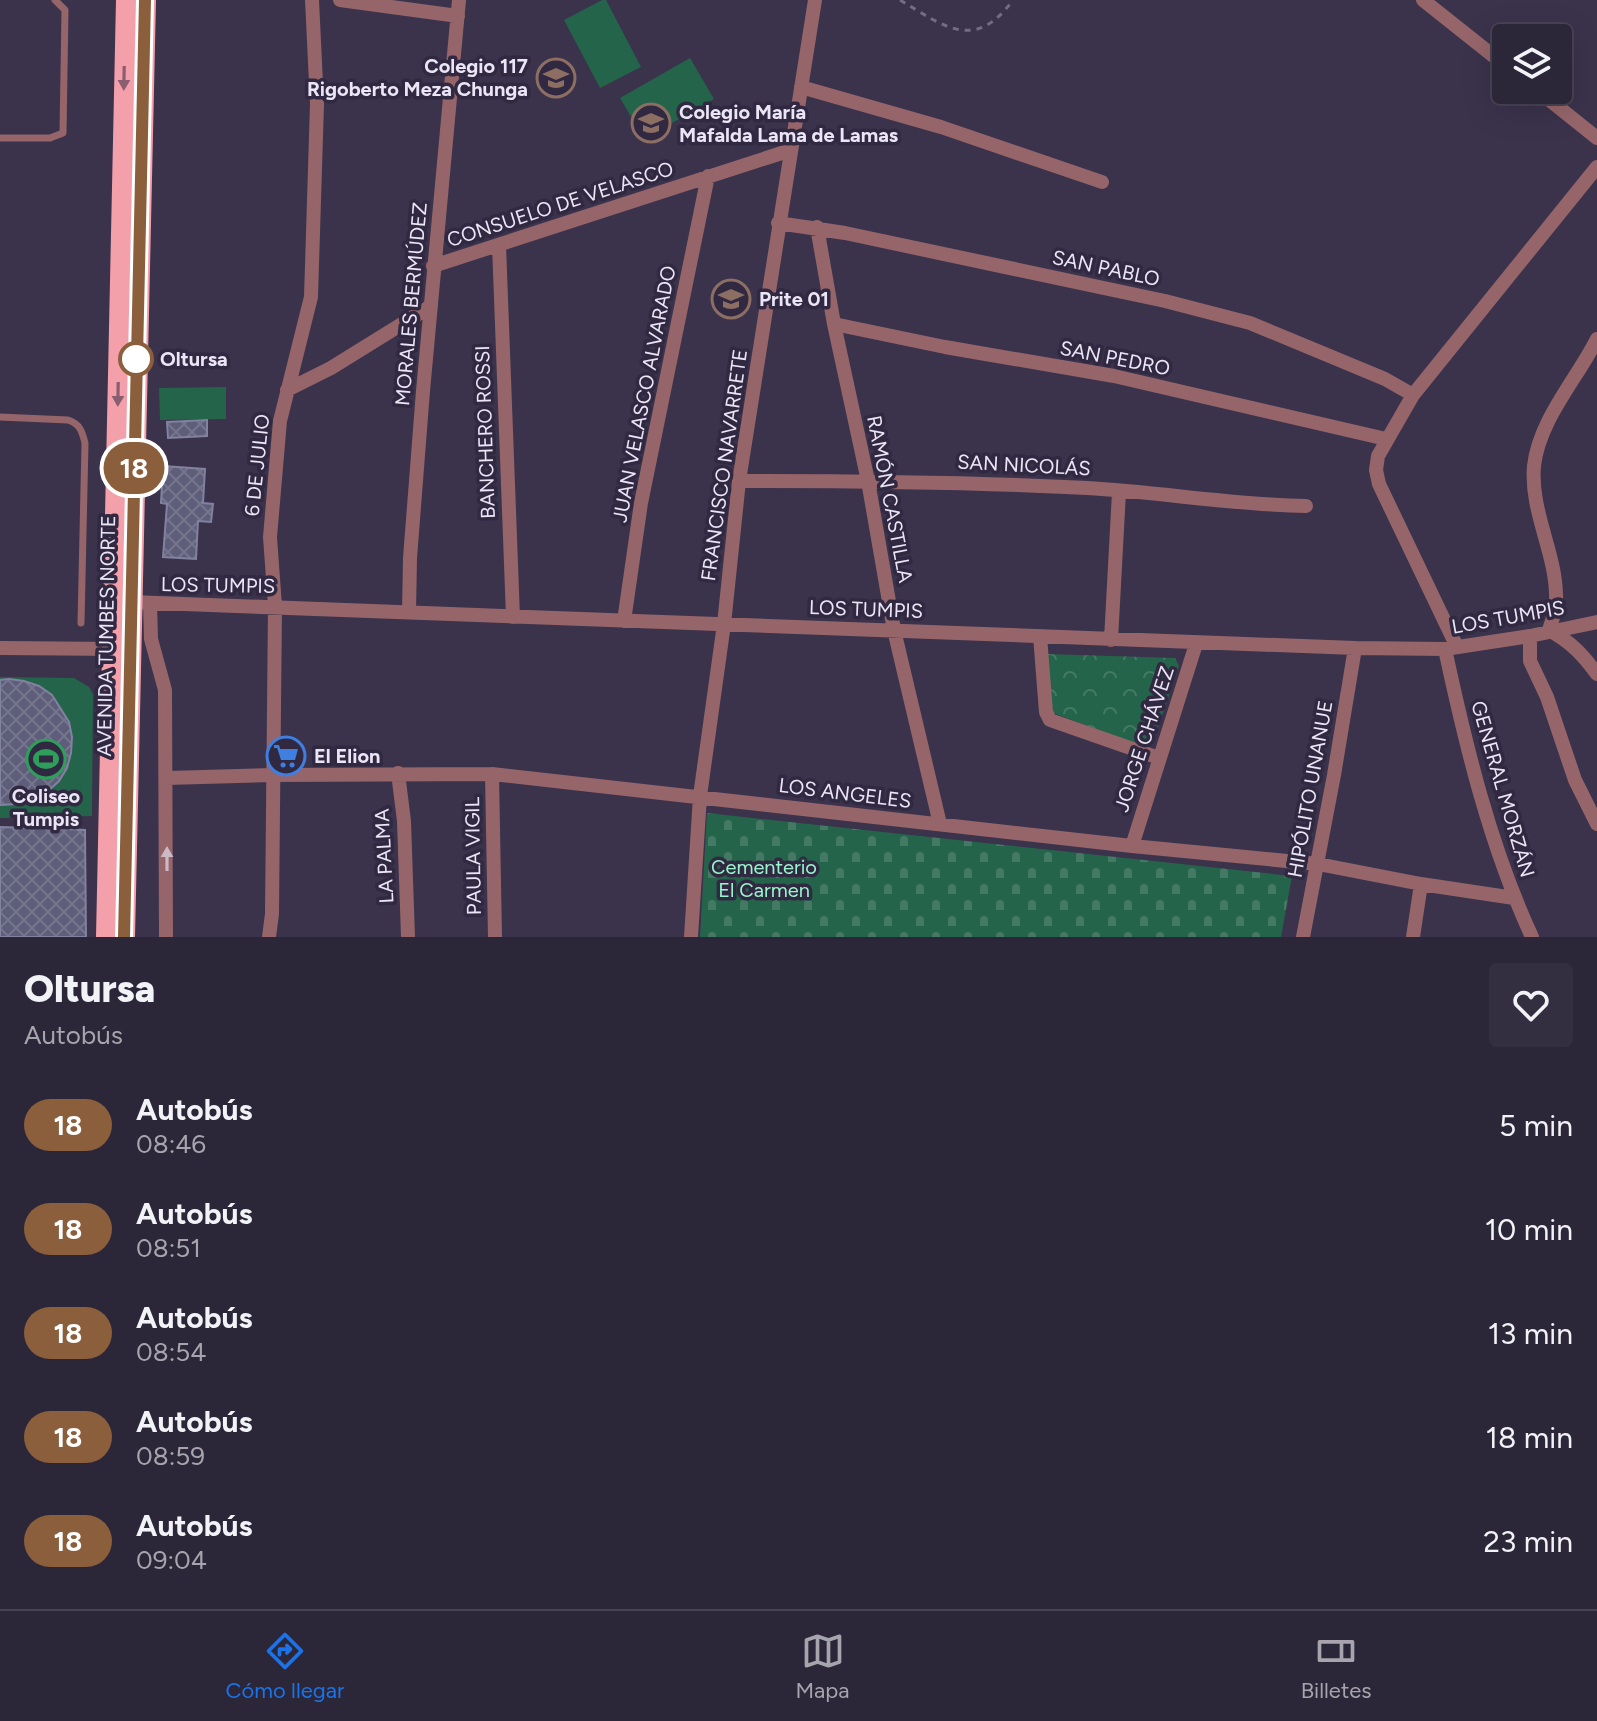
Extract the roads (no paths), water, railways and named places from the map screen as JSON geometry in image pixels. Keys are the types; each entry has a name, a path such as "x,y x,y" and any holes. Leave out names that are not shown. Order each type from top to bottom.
{"highway":[{"name":"AVENIDA TUMBES NORTE","path":"124,937 121,649 127,0"},
{"name":"AVENIDA TUMBES NORTE","path":"107,937 121,649 140,602 145,0"}],"street":[{"name":"6 DE JULIO","path":"269,937 272,914 275,606 270,537 280,421 311,297 317,104 312,0"},
{"path":"340,0 458,16"},
{"name":"MORALES BERMÚDEZ","path":"409,612 410,558 433,266 459,0"},
{"name":"FRANCISCO NAVARRETE","path":"691,937 700,796 724,624 739,481 815,0"},
{"path":"1423,0 1492,55"},
{"path":"801,87 941,127 1102,182"},
{"path":"1554,104 1597,138"},
{"name":"CONSUELO DE VELASCO","path":"433,266 791,150"},
{"path":"1451,648 1379,484 1376,470 1378,456 1413,395 1597,167"},
{"name":"JUAN VELASCO ALVARADO","path":"624,621 641,503 708,176"},
{"name":"SAN PABLO","path":"778,223 817,227 1165,301 1250,323 1385,379 1413,395"},
{"name":"RAMÓN CASTILLA","path":"817,227 834,324 868,481 894,630 940,824"},
{"name":"BANCHERO ROSSI","path":"499,245 513,617"},
{"path":"287,390 331,368 431,306"},
{"name":"SAN PEDRO","path":"834,324 1114,376 1386,439"},
{"path":"1597,339 1550,421 1534,465 1537,502 1556,593 1555,613 1549,630 1566,639 1597,674"},
{"name":"SAN NICOLÁS","path":"739,481 934,481 1306,506"},
{"path":"1111,640 1119,492"},
{"path":"140,602 165,690 166,937"},
{"name":"LOS TUMPIS","path":"140,602 1355,648 1451,648 1597,622"},
{"path":"1040,636 1046,712 1050,720 1159,758"},
{"path":"1530,636 1530,661 1547,697 1575,780 1597,824"},
{"name":"JORGE CHÁVEZ","path":"1132,846 1196,644"},
{"path":"0,648 121,649"},
{"name":"HIPÓLITO UNANUE","path":"1303,937 1355,648"},
{"name":"GENERAL MORZÁN","path":"1451,648 1462,730 1514,898 1532,937"},
{"name":"LA PALMA","path":"398,773 404,821 408,937"},
{"name":"LOS ANGELES","path":"167,778 492,774 1318,864 1514,898"},
{"name":"PAULA VIGIL","path":"492,774 495,937"},
{"path":"1413,937 1421,884"}],"lane":[{"path":"0,138 50,138 63,133 65,10 55,0"},
{"path":"0,417 68,420 82,430 85,443 81,623"}],"place":[{"name":"Colegio 117 Rigoberto Meza Chunga","path":"556,78"},
{"name":"Colegio María Mafalda Lama de Lamas","path":"651,123"},
{"name":"Prite 01","path":"731,299"},
{"name":"Oltursa","path":"136,359"},
{"name":"El Elion","path":"286,756"},
{"name":"Coliseo Tumpis","path":"46,759"}],"park label":[{"name":"Cementerio El Carmen","path":"764,878"}]}
